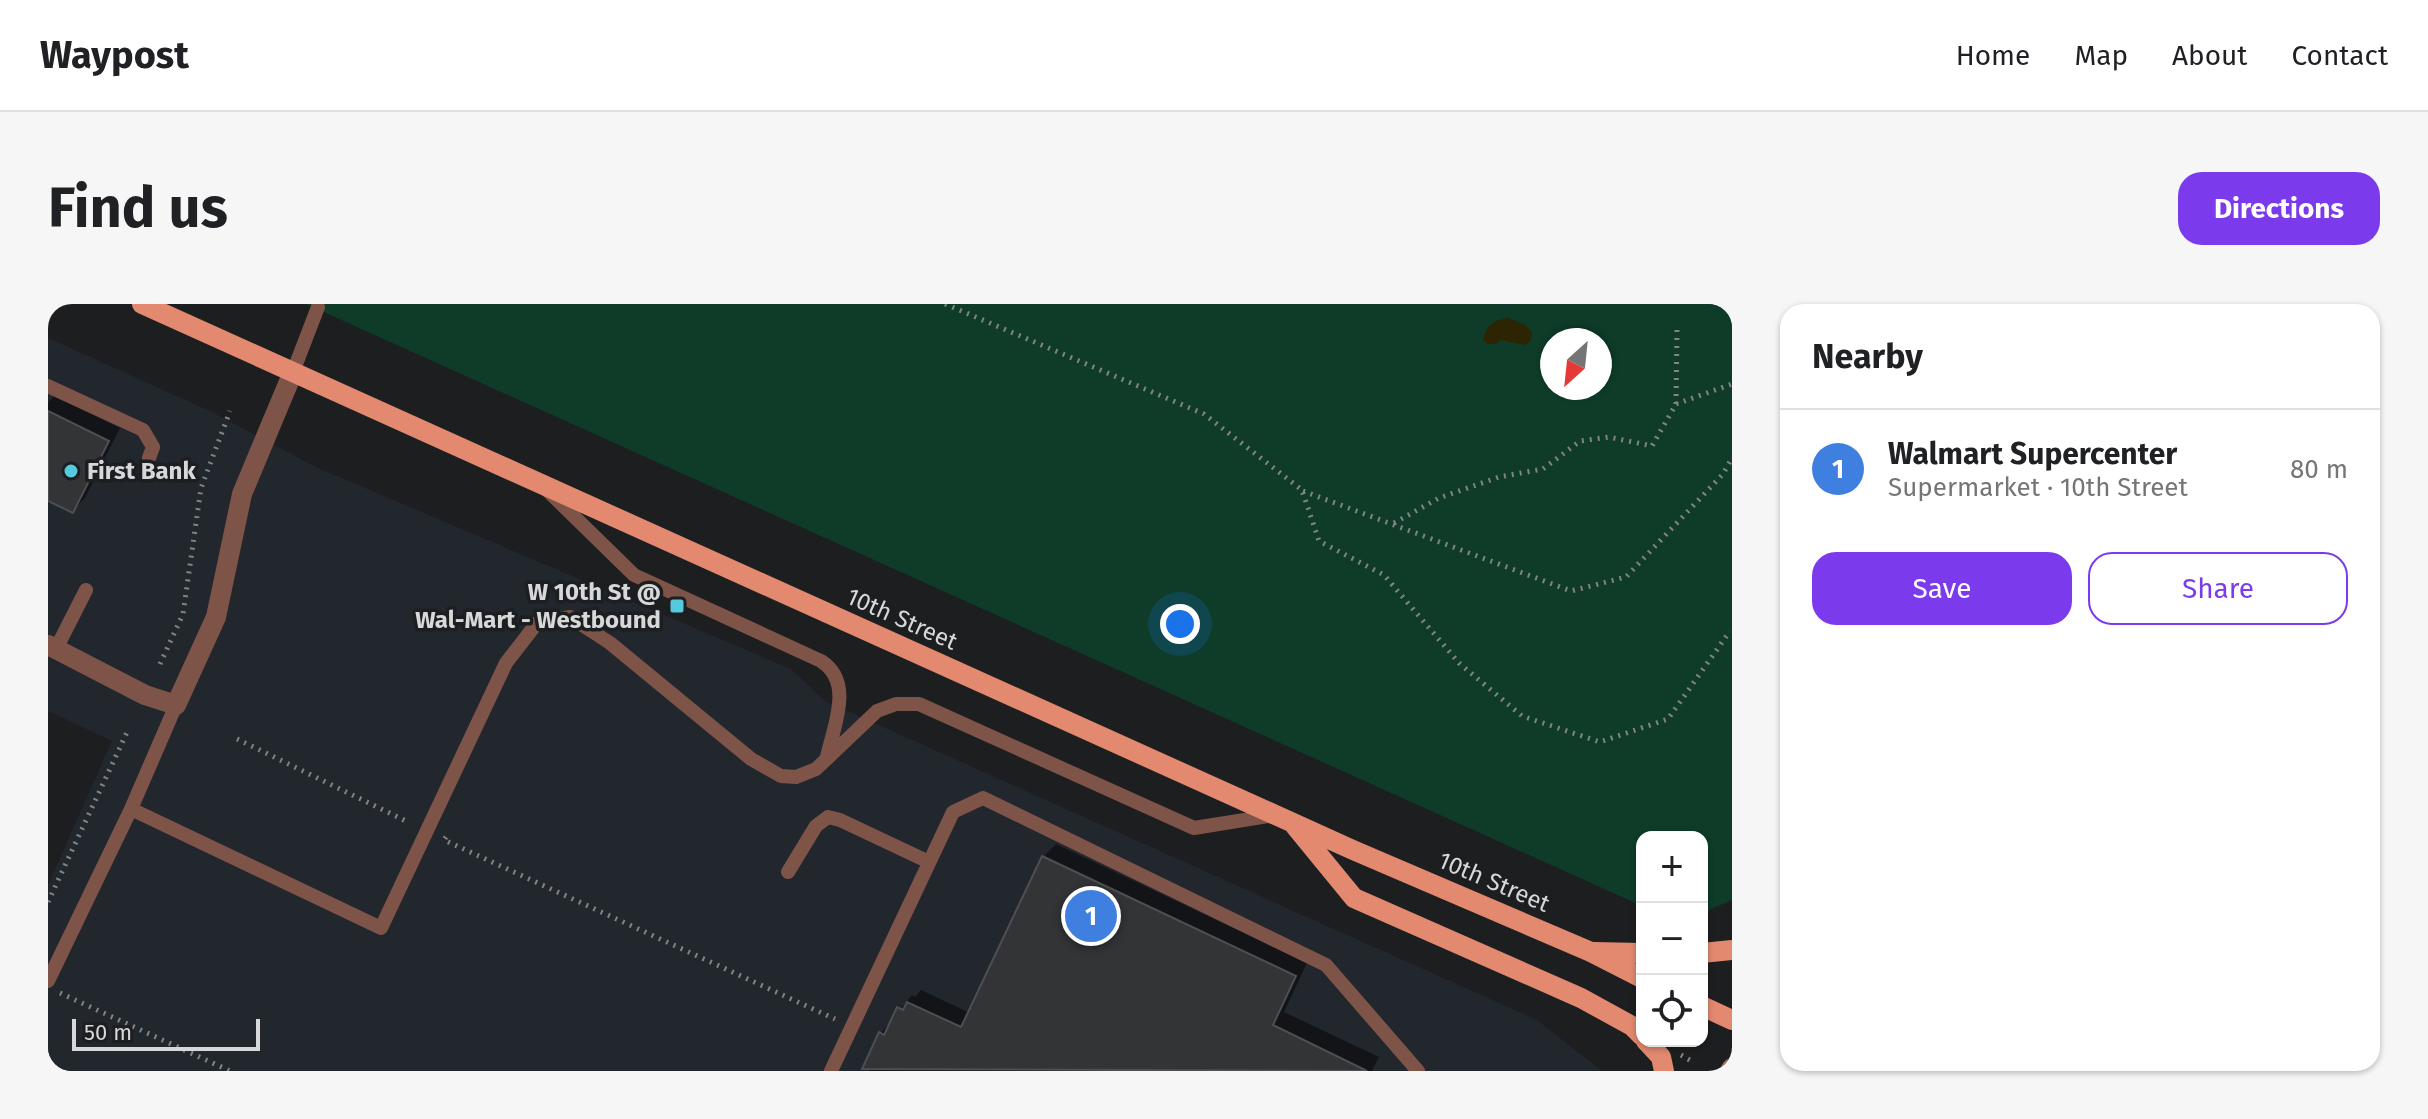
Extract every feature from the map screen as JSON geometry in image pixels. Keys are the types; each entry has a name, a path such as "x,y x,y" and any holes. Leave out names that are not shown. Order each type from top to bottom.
{"main road":[{"name":"10th Street","path":"142,304 1284,819 1591,952 1636,975"},
{"path":"1284,819 1354,898 1581,998 1636,1030"},
{"path":"1708,952 1732,950"},
{"path":"1591,952 1636,953"},
{"path":"1708,1009 1732,1020"},
{"path":"1652,1047 1661,1057 1664,1071"}],"street":[{"path":"52,647 145,695 176,705 216,617 242,494 293,372"}],"lane":[{"path":"293,372 319,305"},
{"path":"48,386 143,430 151,452"},
{"path":"542,485 634,575 833,669 839,681 838,707 826,758"},
{"path":"52,647 86,590"},
{"path":"131,809 381,928 506,663 537,623 570,617 610,643 768,770 781,776 796,777 816,769 877,711 896,704 919,704 1194,828 1284,819"},
{"path":"48,981 131,809 176,705"},
{"path":"831,1071 953,812 983,798 1326,965 1418,1071"},
{"path":"788,872 816,826 828,817 929,862"}],"path":[{"path":"945,304 1204,414 1302,490 1571,591 1626,577 1723,474 1732,458"},
{"path":"1393,524 1439,498 1499,477 1543,469 1580,441 1609,437 1652,446 1676,404 1677,330"},
{"path":"1676,404 1732,384"},
{"path":"160,664 183,614 201,488 230,411"},
{"path":"1302,490 1319,541 1384,575 1459,663 1522,716 1600,742 1668,719 1730,631"},
{"path":"48,902 129,728"},
{"path":"237,739 406,821"},
{"path":"450,828 444,840 853,1028"},
{"path":"59,993 230,1071"}],"shaded area":[{"path":"48,338 212,412 318,468 791,669 825,701 1537,1020 1602,1071 48,1071 48,885 112,741 48,711"}],"green space":[{"path":"306,304 1732,304 1732,900 1708,910 1708,831 1636,831 1636,903"}],"sand":[{"path":"1508,318 1525,325 1532,332 1531,340 1525,345 1501,340 1488,344 1483,340 1491,324"}],"building":[{"name":"First Bank","path":"48,411 109,441 73,513 48,501"},
{"path":"1042,856 1296,976 1273,1025 1367,1071 862,1069 879,1032 884,1035 897,1007 903,1010 907,1002 961,1027"}],"place":[{"name":"First Bank","path":"71,471"},
{"name":"W 10th St @ Wal-Mart - Westbound","path":"677,606"},
{"name":"Walmart Supercenter","path":"1091,916"}]}
